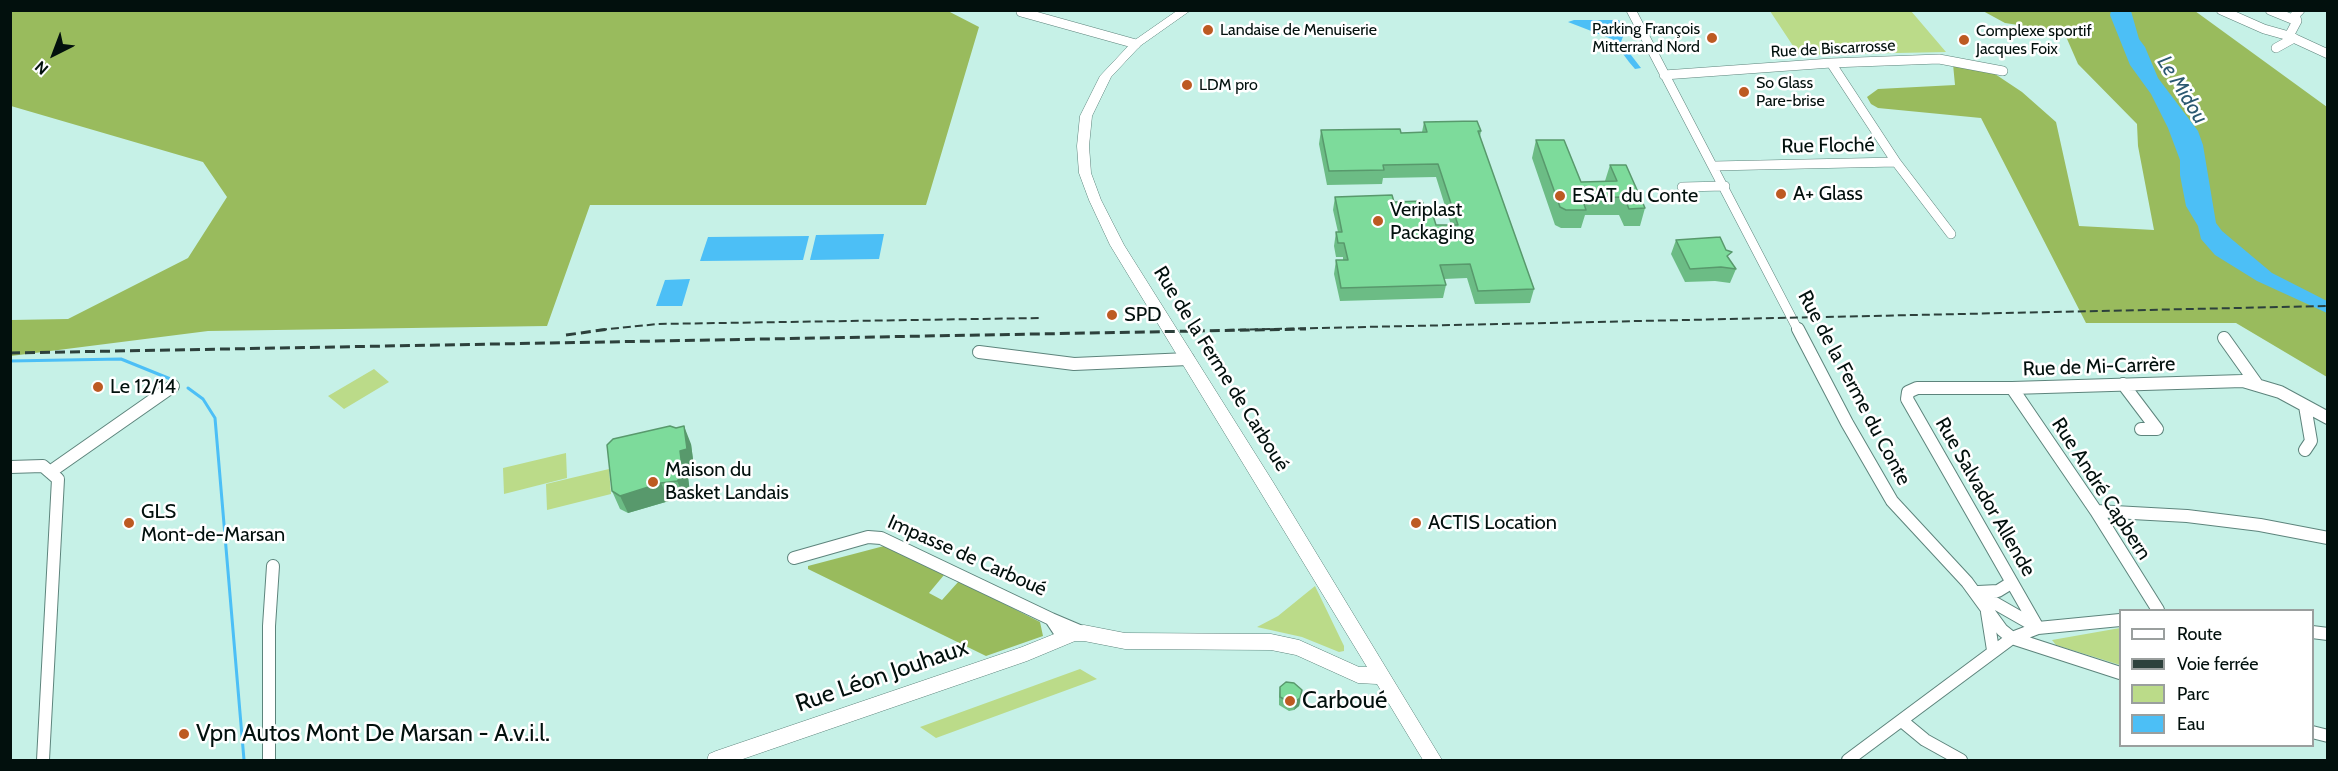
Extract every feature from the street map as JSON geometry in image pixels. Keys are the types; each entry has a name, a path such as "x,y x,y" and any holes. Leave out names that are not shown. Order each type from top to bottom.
{"street":[{"name":"Rue de la Ferme de Carboué","path":"1186,10 1136,44 1106,76 1086,116 1083,146 1085,173 1095,200 1117,244 1433,760"},
{"name":"Rue de la Ferme du Conte","path":"1631,10 1872,470 1892,501 1974,591 2002,630 2012,638"},
{"path":"2221,10 2264,29 2292,37 2328,54"},
{"path":"2270,10 2297,21"},
{"path":"2276,48 2292,37 2297,21 2295,15 2300,10"},
{"path":"1022,12 1136,44"},
{"name":"Rue de Biscarrosse","path":"1664,75 1831,63 1939,59 2003,70"},
{"name":"Rue Floché","path":"1831,63 1896,162"},
{"path":"1896,162 1951,234"},
{"name":"Rue Floché","path":"1714,166 1896,162"},
{"path":"1682,187 1725,186"},
{"path":"2224,338 2256,383"},
{"path":"979,352 1074,364 1188,359"},
{"name":"Rue de Mi-Carrère","path":"1917,388 2012,388 2243,381 2280,392 2328,418"},
{"path":"2123,384 2157,429 2141,429"},
{"path":"50,472 173,386"},
{"name":"Rue Salvador Allende","path":"1917,388 1908,392 1906,399 2038,628"},
{"name":"Rue André Capbern","path":"2012,388 2096,511 2157,609"},
{"path":"2305,406 2311,441 2305,450"},
{"path":"10,467 43,466 58,479 43,760"},
{"path":"2096,511 2187,516 2280,528 2328,538"},
{"name":"Impasse de Carboué","path":"794,558 868,537 881,538 1084,633 1125,641 1271,642 1299,648 1358,675 1382,676"},
{"path":"269,760 269,626 273,566"},
{"path":"1974,591 1998,591 2011,583"},
{"name":"Rue de la Ferme du Conte","path":"1974,591 2038,628"},
{"name":"Rue de la Ferme du Conte","path":"1987,608 1993,650"},
{"name":"Impasse de Carboué","path":"1052,619 1063,637 1084,633"},
{"path":"1848,760 2012,638 2038,628 2119,620"},
{"name":"Rue Léon Jouhaux","path":"716,760 1007,661 1063,637"},
{"path":"2012,638 2119,672"},
{"path":"1336,664 1346,664 1370,656"},
{"path":"1902,721 1925,740 1961,760"}],"green space":[{"path":"946,10 979,27 926,205 590,205 547,326 208,331 11,356 11,320 68,319 188,258 227,197 203,162 11,106 11,11"},
{"path":"1770,11 1911,11 1946,52 1799,55"},
{"path":"1983,11 2195,11 2327,107 2327,377 2236,323 2086,323 1981,118 1878,108 1871,104 1867,97 1878,89 1955,85 1953,64 1992,72 2022,92 2056,122 2079,226 2154,230 2138,146 2137,124 2078,64 2064,32 2005,23"},
{"path":"374,369 389,382 344,409 328,396"},
{"path":"566,453 567,478 504,494 503,468"},
{"path":"609,469 611,494 547,510 546,484"},
{"path":"884,546 944,575 929,593 942,600 959,581 1040,622 1043,636 986,656 808,569 808,566"},
{"path":"1315,586 1344,646 1344,651 1339,652 1302,637 1257,627 1278,616"},
{"path":"2119,628 2119,665 2056,645 2052,640"},
{"path":"1080,669 1097,679 936,738 920,727"}],"water":[{"path":"2111,11 2131,11 2139,39 2145,47 2158,78 2198,131 2203,145 2216,223 2222,231 2272,273 2327,301 2327,313 2257,281 2215,255 2201,239 2198,226 2186,206 2180,175 2180,160 2168,128 2151,94 2130,65 2110,15"},
{"path":"1619,20 1625,31 1621,42 1641,68 1635,69 1612,39 1568,22"},
{"path":"884,234 879,259 810,260 816,235"},
{"path":"809,236 803,260 700,261 708,237"},
{"path":"690,279 682,306 656,306 665,280"}],"building":[{"name":"Veriplast Packaging","path":"1477,121 1481,131 1478,131 1534,289 1478,291 1470,264 1440,265 1446,285 1341,288 1336,260 1348,260 1344,243 1338,243 1336,232 1342,232 1335,197 1392,195 1394,202 1422,201 1426,209 1431,209 1436,225 1458,225 1438,164 1383,165 1384,170 1329,171 1321,130 1400,129 1401,133 1427,132 1424,122"},
{"path":"1536,140 1564,140 1581,182 1617,181 1610,165 1626,165 1645,208 1629,209 1624,197 1582,198 1586,210 1566,210 1560,207"},
{"path":"1720,237 1726,250 1732,252 1727,256 1736,269 1721,267 1690,269 1676,240"},
{"path":"670,426 676,428 684,426 687,449 680,451 683,475 677,481 661,483 620,496 612,491 607,445 613,439"},
{"path":"1286,682 1294,683 1302,690 1300,698 1296,701 1290,702 1280,697 1280,687"}],"waterway":[{"path":"10,361 121,359 173,380"},
{"path":"188,388 203,399 215,418 244,760"}],"railway":[{"path":"1226,330 2328,306"},
{"path":"599,330 658,324 1042,318"},
{"path":"566,335 609,329"},
{"path":"10,353 1306,329"}],"place":[{"name":"Landaise de Menuiserie","path":"1208,30"},
{"name":"Parking François Mitterrand Nord","path":"1712,38"},
{"name":"Complexe sportif Jacques Foix","path":"1964,40"},
{"name":"LDM pro","path":"1187,85"},
{"name":"So Glass Pare-brise","path":"1744,92"},
{"name":"A+ Glass","path":"1781,194"},
{"name":"ESAT du Conte","path":"1560,196"},
{"name":"Veriplast Packaging","path":"1378,221"},
{"name":"SPD","path":"1112,315"},
{"name":"Le 12/14","path":"98,387"},
{"name":"Maison du Basket Landais","path":"653,482"},
{"name":"GLS Mont-de-Marsan","path":"129,523"},
{"name":"ACTIS Location","path":"1416,523"},
{"name":"Carboué","path":"1290,701"},
{"name":"Vpn Autos Mont De Marsan - A.v.i.l.","path":"184,734"}],"water label":[{"name":"Le Midou","path":"2182,90"}]}
